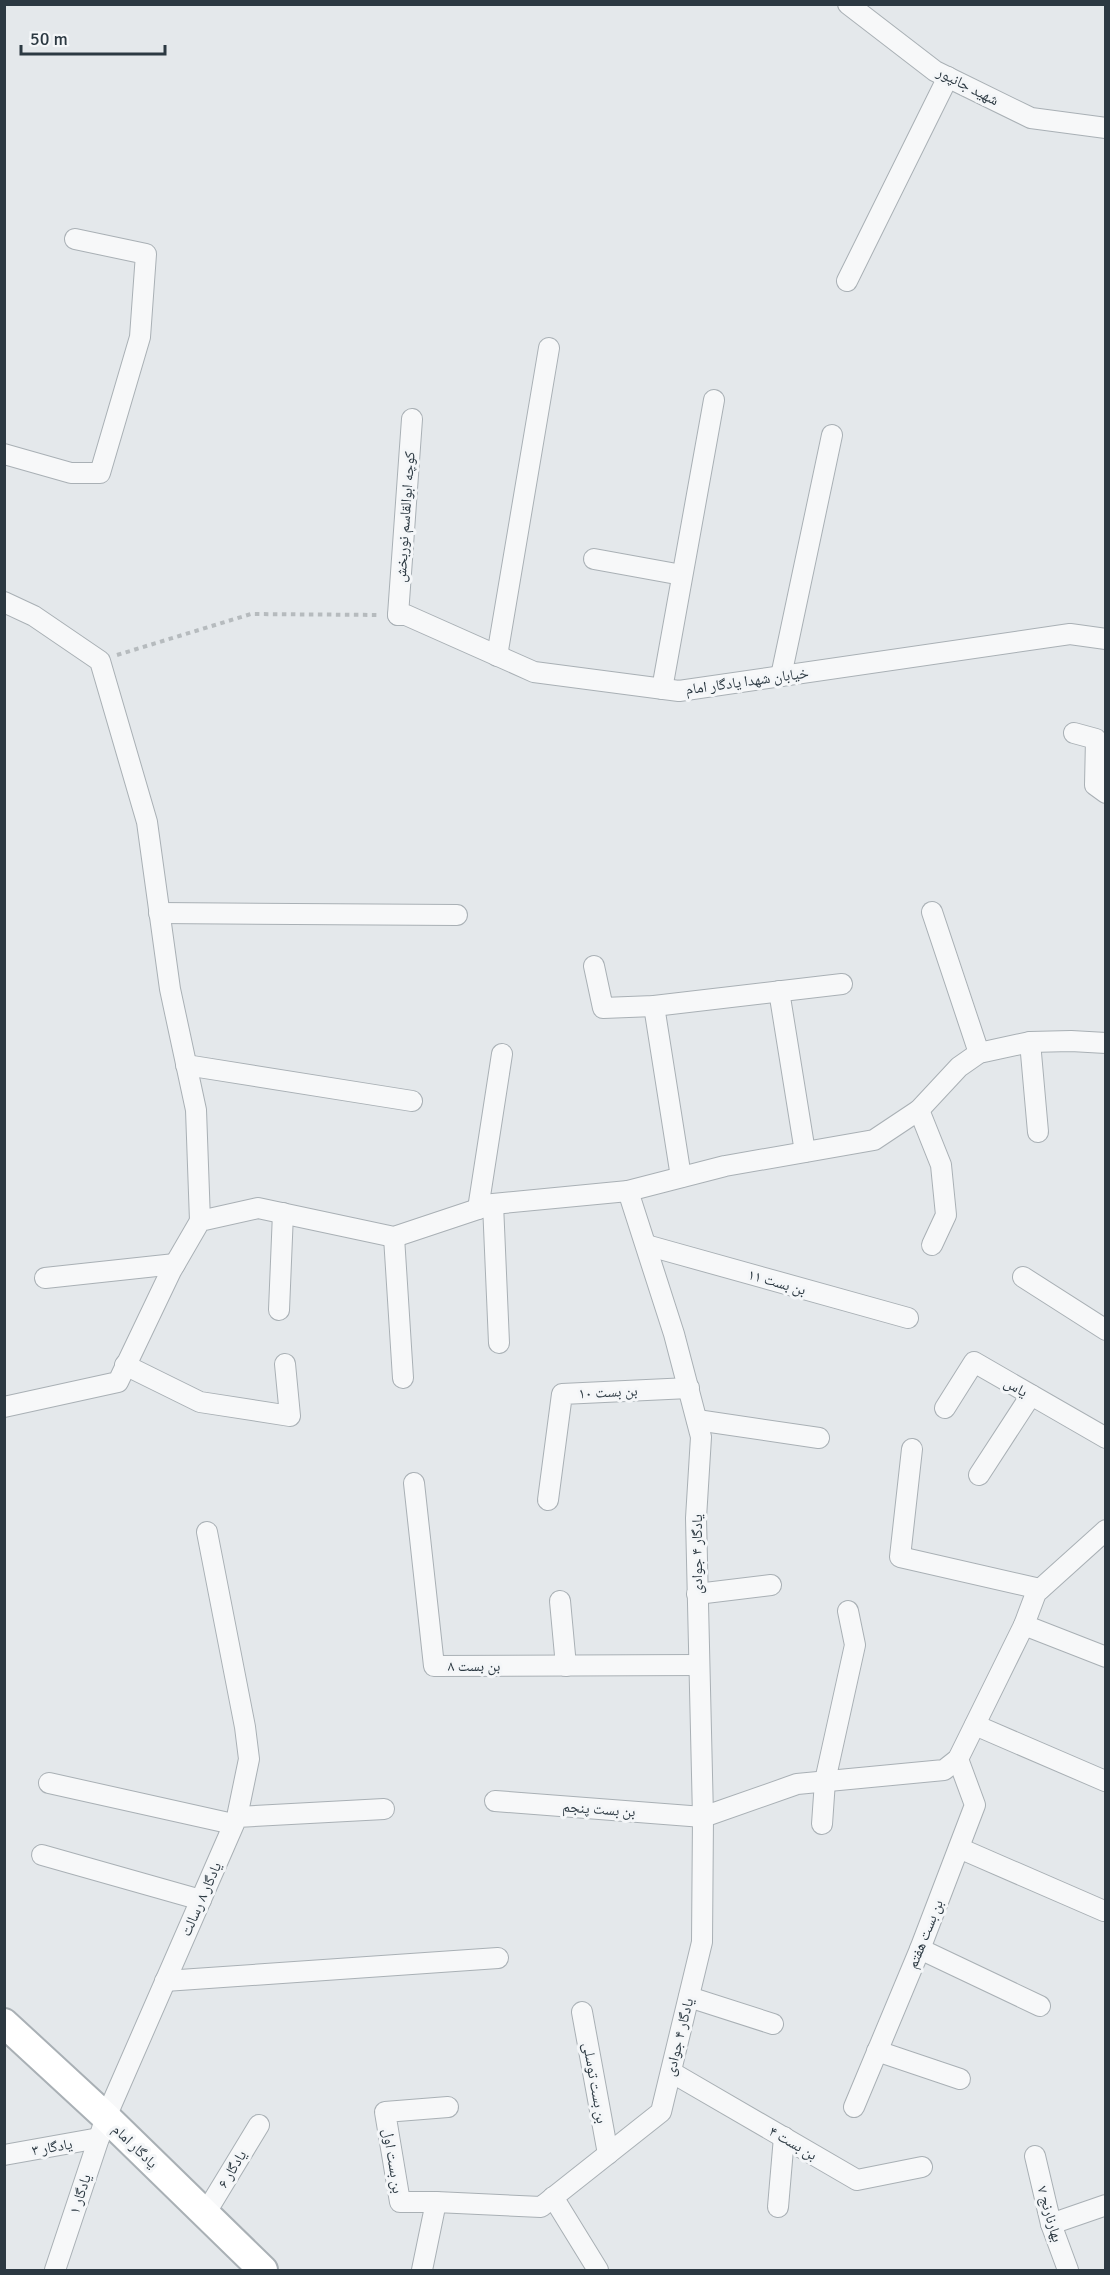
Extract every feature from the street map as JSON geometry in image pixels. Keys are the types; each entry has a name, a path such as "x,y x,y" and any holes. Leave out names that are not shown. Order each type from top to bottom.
{"main road":[{"name":"یادگار امام","path":"4,2023 102,2128 205,2214 263,2271"}],"street":[{"name":"شهید جانپور","path":"848,4 935,71 1031,118 1106,128"},
{"path":"847,281 948,77"},
{"path":"4,454 71,473 100,473 140,337 146,254 75,239"},
{"path":"498,656 549,348"},
{"path":"662,688 714,400"},
{"path":"398,615 411,423"},
{"path":"781,676 832,435"},
{"path":"594,559 682,575"},
{"path":"4,602 34,615 100,661 147,822 170,989 196,1110 200,1221 175,1264 118,1382 4,1407"},
{"name":"خیابان شهدا یادگار امام","path":"398,615 406,615 534,672 679,691 1070,634 1106,639"},
{"path":"1074,733 1096,740 1095,785 1106,793"},
{"path":"932,912 979,1053"},
{"path":"159,913 457,915"},
{"path":"594,966 603,1008 654,1005 842,984"},
{"path":"779,991 805,1152"},
{"path":"654,1005 681,1177"},
{"path":"1030,1042 1038,1132"},
{"path":"200,1221 258,1208 394,1237 486,1206 628,1191 725,1166 874,1140 919,1110 958,1067 979,1053 1030,1042 1106,1043"},
{"path":"499,1342 486,1206 502,1054"},
{"path":"186,1065 412,1101"},
{"path":"919,1110 941,1165 946,1215 932,1245"},
{"name":"یادگار ۴ جوادی","path":"436,2202 541,2207 661,2112 702,1942 703,1817 696,1518 701,1437 674,1334 628,1191"},
{"path":"279,1310 283,1213"},
{"path":"394,1237 403,1378"},
{"name":"بن بست ۱۱","path":"646,1245 908,1318"},
{"path":"45,1278 175,1264"},
{"path":"1023,1277 1106,1329"},
{"name":"یاس","path":"945,1408 974,1362 1106,1438"},
{"path":"125,1365 200,1402 290,1416 285,1364"},
{"name":"بن بست ۱۰","path":"548,1500 562,1394 689,1388"},
{"path":"979,1475 1031,1395"},
{"path":"697,1420 819,1438"},
{"path":"912,1449 900,1557 1040,1589"},
{"name":"بن بست ۸","path":"414,1483 434,1666 699,1665"},
{"path":"703,1817 797,1784 944,1770 958,1759 1024,1625 1036,1593 1106,1530"},
{"name":"یادگار ۸ رسالت","path":"102,2128 235,1821 249,1759 245,1727 207,1532"},
{"path":"697,1594 771,1584"},
{"path":"560,1601 566,1666"},
{"path":"822,1824 825,1781 855,1645 848,1611"},
{"path":"1024,1625 1106,1657"},
{"path":"975,1725 1105,1781"},
{"name":"بن بست هفتم","path":"854,2107 920,1949 975,1805 958,1759"},
{"path":"49,1783 235,1821 384,1809"},
{"name":"بن بست پنجم","path":"495,1801 703,1817"},
{"path":"959,1848 1104,1911"},
{"path":"42,1855 201,1899"},
{"path":"920,1949 1040,2006"},
{"path":"165,1981 498,1958"},
{"path":"689,1997 773,2024"},
{"name":"بن بست توسلی","path":"582,2012 608,2154"},
{"path":"877,2051 960,2079"},
{"name":"بن بست ۴","path":"671,2072 857,2180 922,2167"},
{"name":"بن بست اول","path":"436,2202 400,2202 384,2112 448,2107"},
{"name":"یادگار ۶","path":"205,2214 259,2125"},
{"name":"یادگار ۳","path":"4,2155 102,2128"},
{"name":"یادگار ۱","path":"55,2271 102,2128"},
{"path":"778,2207 784,2137"},
{"name":"بهارنارنج ۷","path":"1035,2156 1051,2224 1068,2271"},
{"path":"554,2197 598,2271"},
{"path":"422,2271 436,2202"},
{"path":"1051,2224 1106,2205"}],"path":[{"path":"100,661 251,614 398,615"}]}
